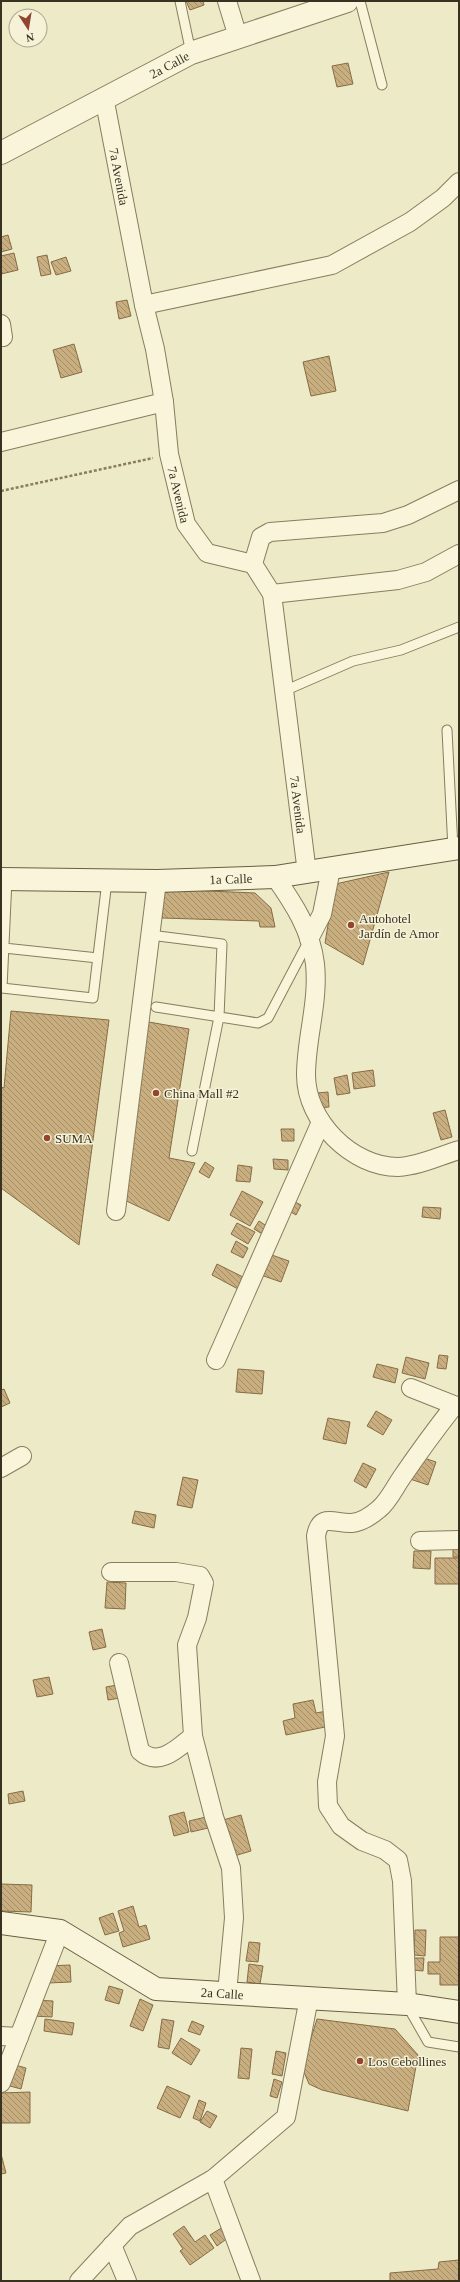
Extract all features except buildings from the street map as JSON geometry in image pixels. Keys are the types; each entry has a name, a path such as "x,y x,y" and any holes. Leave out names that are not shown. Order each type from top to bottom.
{"main road":[{"name":"2a Calle","path":"1,153 104,97 191,53 347,1"},
{"name":"1a Calle","path":"4,879 157,881 275,877 456,849"},
{"name":"2a Calle","path":"1,1923 60,1931 156,1989 407,2004 459,2012"}],"street":[{"path":"227,1 238,37"},
{"name":"7a Avenida","path":"104,97 144,305 155,349 164,402 169,454 186,524 207,552 253,564 272,594 308,873"},
{"path":"144,305 332,264 410,222 443,198 459,182"},
{"path":"1,442 164,402"},
{"path":"253,564 261,537 270,532 383,523 408,515 459,490"},
{"path":"272,594 398,580 426,572 459,554"},
{"path":"309,939 322,914 331,869"},
{"path":"275,877 302,918 315,963 316,994 306,1076 311,1101 321,1122 339,1142 358,1157 378,1164 398,1167 418,1163 459,1150"},
{"path":"116,1211 157,881"},
{"path":"216,1360 321,1122"},
{"path":"407,2004 402,1881 398,1860 385,1850 362,1841 341,1826 328,1806 327,1782 335,1736 316,1536 317,1527 321,1522 329,1521 353,1523 368,1517 381,1508 432,1433 457,1406 410,1388"},
{"path":"1,1468 22,1456"},
{"path":"420,1541 459,1540"},
{"path":"111,1572 176,1572 200,1576 204,1583 197,1618 187,1645 193,1736 214,1817 231,1868 234,1918 227,1993"},
{"path":"119,1663 140,1751 146,1756 164,1757 193,1736"},
{"path":"1,2083 10,2037 60,1931"},
{"path":"79,2281 130,2226 213,2179 286,2117 309,1998"},
{"path":"213,2179 251,2281"},
{"path":"112,2245 127,2281"}],"lane":[{"path":"180,1 191,53"},
{"path":"360,1 382,85"},
{"path":"284,691 353,661 402,650 459,628"},
{"path":"447,730 456,849"},
{"path":"4,879 4,948 2,988 93,998 108,880"},
{"path":"150,935 222,944 219,1017 192,1151"},
{"path":"156,1007 258,1023 268,1018 309,939"},
{"path":"4,948 98,958"},
{"path":"407,2004 428,2042 459,2047"}],"path":[{"path":"1,492 169,454"}],"place":[{"name":"Autohotel Jardín de Amor","path":"351,925"},
{"name":"China Mall #2","path":"156,1093"},
{"name":"SUMA","path":"47,1138"},
{"name":"Los Cebollines","path":"360,2061"}]}
